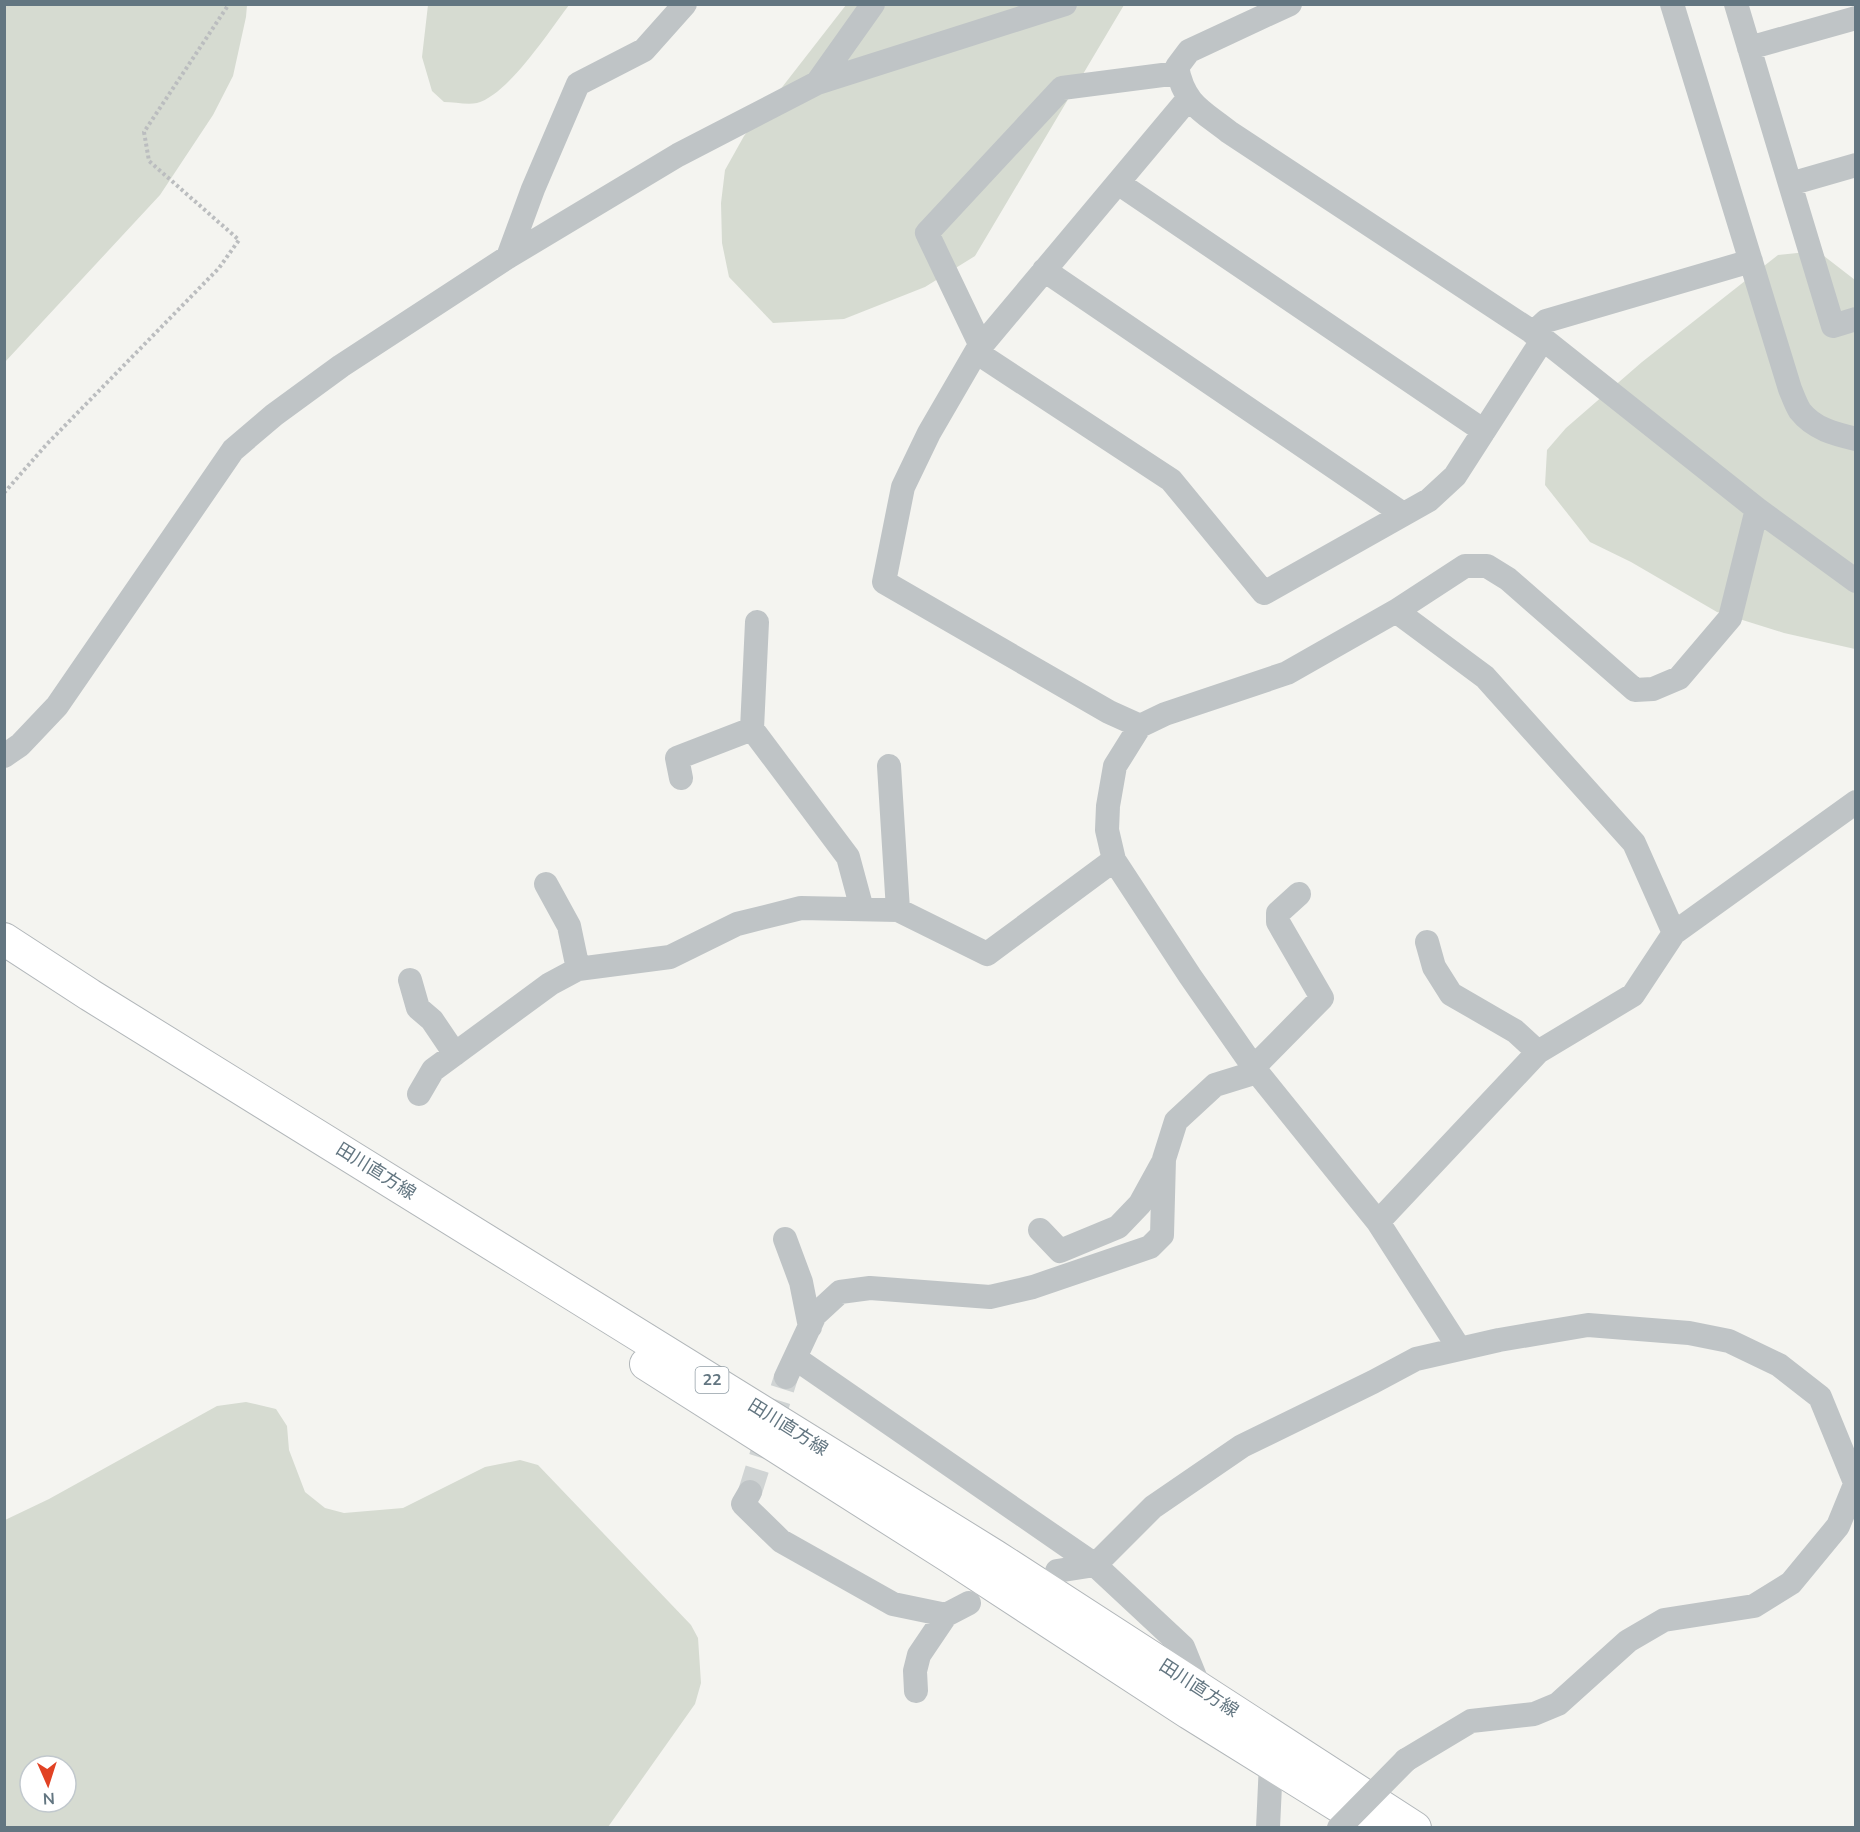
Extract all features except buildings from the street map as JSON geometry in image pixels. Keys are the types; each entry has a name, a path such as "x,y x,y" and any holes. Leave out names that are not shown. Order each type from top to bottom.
{"main road":[{"name":"田川直方線","path":"4,939 100,1001 985,1550 1195,1701 1271,1762 1374,1827"},
{"name":"田川直方線","path":"4,963 951,1557 1415,1827"}],"street":[{"path":"508,257 533,189 578,84 644,50 685,4"},
{"path":"817,83 873,4"},
{"path":"4,766 12,751 57,706 233,450 274,415 341,366 508,257 678,155 817,83 1065,4"},
{"path":"1290,4 1189,51 1177,68 1180,84 1188,99 1229,132 1538,336 1757,510 1856,581"},
{"path":"1672,4 1790,389 1800,411 1814,423 1829,432 1856,439"},
{"path":"1736,4 1833,326 1856,319"},
{"path":"1749,48 1856,18"},
{"path":"1178,73 1062,88 927,233 978,349 1171,480 1264,593 1429,500 1455,476 1484,431 1546,321 1751,261"},
{"path":"1140,726 1109,712 884,582 903,487 929,433 978,349 1188,99"},
{"path":"1791,184 1856,165"},
{"path":"1118,183 1484,431"},
{"path":"1044,270 1403,514"},
{"path":"1459,1348 1378,1222 1255,1069 1190,976 1114,860 1107,830 1108,806 1115,766 1140,726 1165,714 1287,673 1395,611 1465,566 1487,566 1508,579 1635,690 1653,689 1679,678 1730,618 1757,510"},
{"path":"1395,611 1485,677 1634,843 1674,933"},
{"path":"756,622 752,729 848,857 862,909"},
{"path":"681,778 677,758 752,729"},
{"path":"889,766 898,909"},
{"path":"1378,1222 1538,1052 1633,995 1674,933 1856,802"},
{"path":"419,1094 433,1070 550,984 578,969 670,957 737,924 801,908 898,909 987,954 1114,860"},
{"path":"546,884 569,926 578,969"},
{"path":"1040,1230 1060,1251 1118,1227 1140,1204 1164,1159 1176,1121 1215,1085 1255,1069 1322,998 1278,922 1278,913 1299,894"},
{"path":"1427,942 1434,967 1451,994 1515,1031 1538,1052"},
{"path":"410,980 418,1008 432,1020 455,1054"},
{"path":"1164,1159 1162,1235 1150,1247 1033,1287 990,1297 870,1288 840,1292 815,1315 790,1368 1095,1564 1183,1647 1195,1701"},
{"path":"785,1239 801,1282 810,1327"},
{"path":"1057,1571 1095,1564 1153,1507 1242,1446 1416,1359 1459,1348 1588,1325 1689,1333 1729,1341 1779,1365 1820,1397 1855,1483 1838,1526 1791,1583 1754,1606 1664,1620 1628,1641 1558,1704 1534,1714 1471,1720 1406,1760 1339,1827"},
{"path":"750,1492 743,1504 781,1541 892,1604 946,1616"},
{"path":"916,1691 915,1671 919,1656 946,1616 969,1603"},
{"path":"1268,1827 1271,1762"}],"path":[{"path":"4,493 46,445 219,268 239,240 149,161 144,132 229,4"}],"shaded area":[{"path":"5,4 247,5 233,76 213,115 160,195 5,362"},
{"path":"428,4 569,5 528,60 502,88 489,98 469,104 444,102 432,91 422,57"},
{"path":"846,5 1124,5 975,256 925,287 844,319 773,323 729,277 722,243 721,203 725,170 744,136"},
{"path":"1807,252 1824,256 1855,280 1855,649 1784,633 1717,612 1631,562 1590,542 1545,485 1547,450 1566,428 1642,362 1778,255"},
{"path":"246,1402 276,1409 287,1426 289,1450 305,1492 325,1508 344,1513 403,1508 485,1467 520,1460 538,1465 691,1625 698,1638 701,1683 695,1704 608,1827 5,1827 5,1520 49,1499 217,1406"}],"tunnel":[{"path":"750,1492 786,1377"}]}
